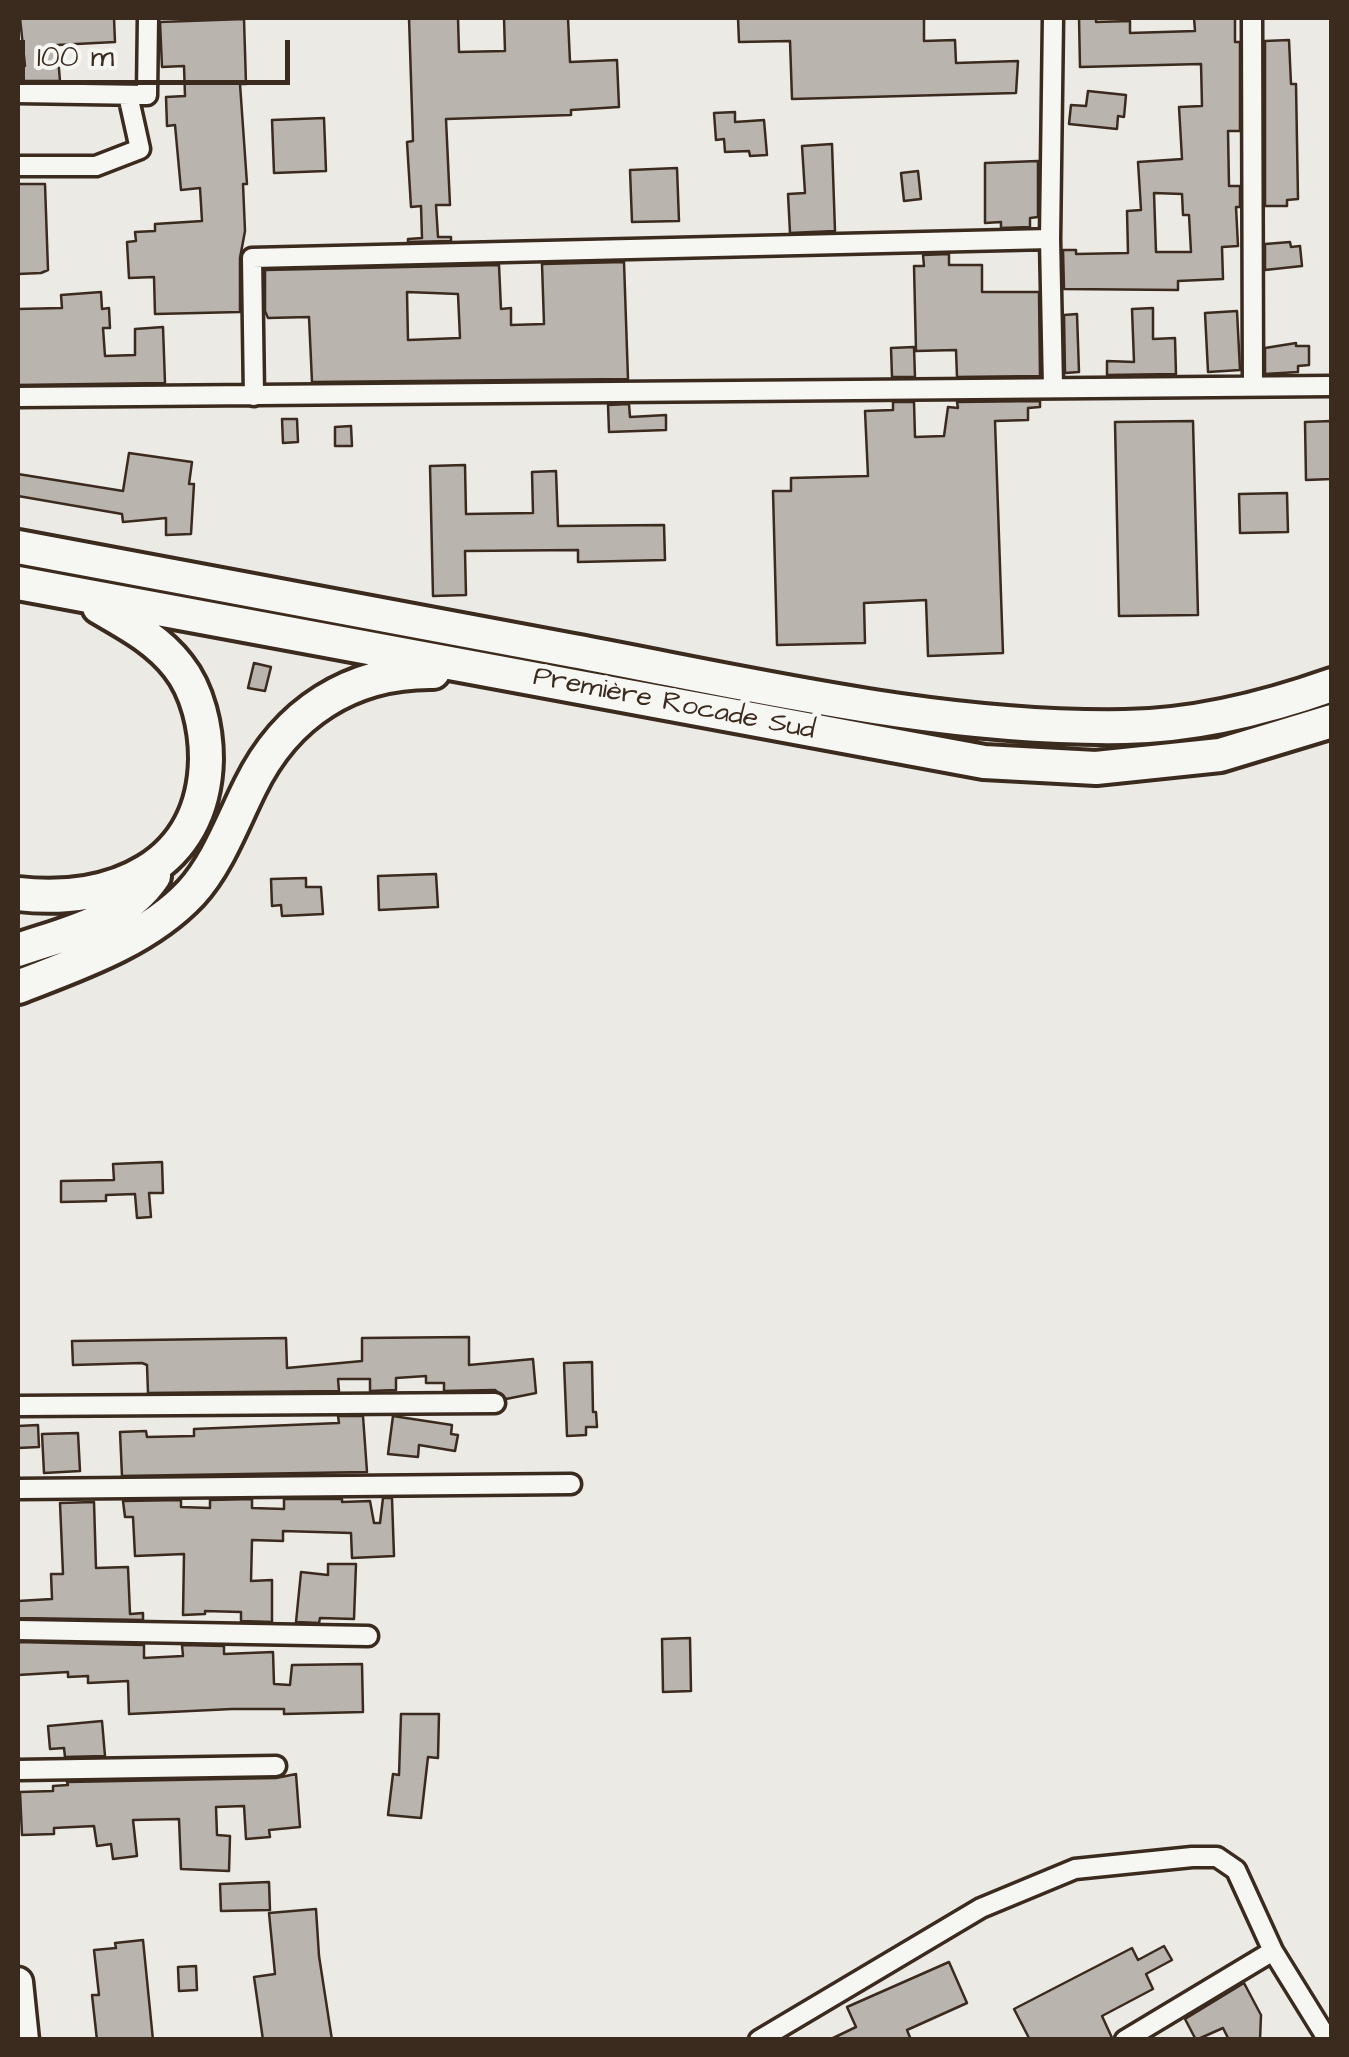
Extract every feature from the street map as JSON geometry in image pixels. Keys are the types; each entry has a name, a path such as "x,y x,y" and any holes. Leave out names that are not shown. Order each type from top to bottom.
{"highway":[{"name":"Première Rocade Sud","path":"18,546 688,673 1001,724 1128,727 1206,718 1295,698 1332,684"},
{"name":"Première Rocade Sud","path":"18,584 984,762 1096,768 1220,754 1332,721"},
{"path":"18,584 95,604 145,634 179,667 206,732 205,784 191,824 147,886 124,908 96,924 18,950"},
{"path":"18,987 77,966 171,913 194,889 253,781 285,734 322,700 392,674 514,673"},
{"path":"18,894 47,898 91,894 133,881 164,860"}],"main road":[{"path":"18,1982 21,2026"}],"street":[{"path":"18,94 146,96 148,18"},
{"path":"1054,18 1050,239 1054,387"},
{"path":"1252,18 1253,386"},
{"path":"18,166 96,166 140,149 128,95"},
{"path":"254,396 252,258 1050,239"},
{"path":"18,397 1332,386"},
{"path":"18,1406 495,1402"},
{"path":"18,1489 571,1484"},
{"path":"18,1630 368,1636"},
{"path":"18,1770 276,1766"},
{"path":"759,2040 980,1908 1075,1869 1217,1857 1236,1870 1273,1951 1328,2040"},
{"path":"1125,2040 1273,1951"}],"building":[{"path":"20,18 114,18 115,42 57,45 60,81 18,81 18,67 25,66"},
{"path":"409,18 458,18 459,52 505,51 504,18 568,18 570,62 617,60 619,107 571,110 571,115 446,119 450,205 436,205 438,237 451,237 451,241 408,242 422,238 421,206 411,207 407,142 413,141"},
{"path":"738,18 924,18 924,41 955,40 956,63 1018,61 1016,93 792,99 790,41 739,42"},
{"path":"1079,18 1130,21 1130,33 1195,31 1194,18 1235,18 1235,42 1240,42 1240,131 1228,131 1229,186 1240,186 1240,207 1236,207 1238,246 1222,247 1223,279 1178,281 1178,290 1064,289 1063,250 1076,250 1076,254 1128,253 1127,211 1141,210 1138,162 1182,159 1179,107 1202,106 1201,64 1080,67","holes":["1154,193 1182,194 1183,215 1189,215 1191,252 1156,252"]},
{"path":"244,19 246,84 240,84 247,184 243,184 245,231 240,258 240,312 155,314 154,277 129,278 127,242 136,241 135,232 155,231 155,224 202,221 200,188 181,190 175,125 167,126 166,97 185,96 184,66 162,67 160,22"},
{"path":"1289,40 1291,84 1296,84 1298,199 1287,200 1287,206 1265,206 1265,41"},
{"path":"1088,91 1126,95 1124,117 1118,116 1117,129 1069,124 1071,105 1086,106"},
{"path":"735,112 735,122 764,120 767,155 725,152 724,139 716,140 714,113"},
{"path":"324,118 326,171 274,173 272,120"},
{"path":"832,144 835,231 790,233 788,194 805,193 802,146"},
{"path":"1038,161 1038,217 1030,218 1030,227 1001,228 1001,222 985,223 985,163"},
{"path":"677,168 679,221 632,222 630,170"},
{"path":"918,171 921,199 904,201 901,173"},
{"path":"18,184 45,184 48,270 41,273 18,274"},
{"path":"1290,242 1291,247 1300,246 1302,266 1265,270 1265,244"},
{"path":"949,254 949,265 982,265 982,292 1039,292 1040,376 957,377 956,350 916,351 914,266 924,266 923,255"},
{"path":"624,262 628,379 312,382 309,317 268,318 265,311 265,270 499,265 501,309 511,308 511,325 544,324 542,264","holes":["407,292 458,294 460,338 408,340"]},
{"path":"101,292 102,309 109,308 110,328 103,328 105,356 135,355 135,329 163,327 165,383 18,385 18,309 62,308 61,295"},
{"path":"1153,308 1153,339 1175,338 1176,374 1107,375 1107,361 1134,362 1132,309"},
{"path":"1237,311 1240,370 1208,372 1205,313"},
{"path":"1077,314 1079,372 1065,373 1064,315"},
{"path":"1296,343 1309,346 1309,365 1298,366 1298,372 1265,374 1265,348"},
{"path":"914,347 915,377 892,377 891,348"},
{"path":"1040,401 1040,407 1028,408 1028,420 995,421 1003,653 928,656 926,600 864,603 865,643 777,645 773,491 791,491 791,478 868,476 865,411 893,410 893,402 914,402 915,437 944,436 948,407 958,408 957,402"},
{"path":"629,404 630,417 666,415 666,430 609,432 608,405"},
{"path":"282,419 297,419 298,442 283,443"},
{"path":"1193,421 1198,615 1119,616 1115,422"},
{"path":"1331,421 1332,479 1306,480 1305,422"},
{"path":"351,426 352,446 335,446 335,427"},
{"path":"129,453 192,462 191,534 166,535 166,518 123,522 122,514 18,496 18,474 123,491"},
{"path":"465,465 466,514 533,513 532,472 556,471 558,526 664,525 665,560 578,562 578,550 465,551 466,595 433,596 430,466"},
{"path":"1287,493 1288,532 1240,533 1239,494"},
{"path":"254,663 271,667 265,691 248,688"},
{"path":"436,874 438,907 379,910 378,876"},
{"path":"306,878 306,887 321,887 323,914 282,916 281,905 272,906 271,879"},
{"path":"162,1162 163,1193 149,1193 151,1217 137,1218 135,1194 106,1195 106,1201 61,1202 61,1181 114,1180 113,1164"},
{"path":"469,1337 469,1365 533,1359 536,1393 506,1399 495,1390 444,1391 444,1383 426,1383 426,1376 396,1378 396,1390 370,1391 370,1379 338,1379 339,1391 148,1393 147,1365 73,1365 72,1341 286,1338 287,1368 362,1361 362,1338"},
{"path":"592,1362 597,1427 586,1427 586,1435 567,1436 564,1363"},
{"path":"338,1416 363,1416 367,1472 122,1476 120,1432 146,1431 147,1437 194,1436 194,1429 339,1423"},
{"path":"393,1416 452,1425 451,1434 458,1435 455,1451 419,1445 418,1457 388,1454"},
{"path":"38,1425 39,1447 18,1448 18,1426"},
{"path":"78,1433 80,1471 44,1473 42,1434"},
{"path":"383,1498 392,1498 394,1556 352,1558 351,1533 283,1531 283,1541 252,1540 251,1581 272,1580 272,1622 241,1621 241,1612 183,1615 184,1554 135,1556 133,1517 125,1517 123,1501 181,1500 181,1507 210,1508 210,1500 252,1499 252,1508 284,1509 284,1499 370,1501 374,1523 380,1523"},
{"path":"94,1502 96,1568 128,1567 130,1614 143,1613 143,1620 18,1618 18,1601 52,1599 51,1574 63,1574 60,1503"},
{"path":"328,1564 356,1564 354,1619 296,1622 301,1572 328,1575"},
{"path":"690,1638 691,1691 663,1692 662,1639"},
{"path":"18,1642 144,1645 144,1658 183,1656 182,1645 224,1646 224,1654 273,1652 274,1684 290,1685 292,1665 362,1664 363,1712 284,1714 284,1709 232,1709 129,1714 128,1681 88,1683 88,1676 68,1677 68,1672 18,1675"},
{"path":"401,1714 439,1714 438,1758 428,1757 421,1818 388,1815 393,1774 399,1775"},
{"path":"102,1721 105,1756 65,1757 64,1748 50,1749 48,1726"},
{"path":"296,1774 300,1827 269,1830 270,1837 246,1839 244,1806 216,1807 217,1835 230,1836 229,1871 181,1869 179,1819 133,1820 137,1856 113,1859 111,1844 97,1846 94,1826 22,1835 20,1792 53,1791 53,1786 68,1785 67,1782 276,1778"},
{"path":"269,1882 270,1910 221,1911 220,1884"},
{"path":"316,1909 332,2040 263,2040 254,1977 275,1974 269,1913"},
{"path":"143,1940 153,2040 97,2040 92,1995 99,1995 94,1950"},
{"path":"1164,1946 1172,1960 1146,1974 1153,1989 1102,2016 1113,2040 1030,2040 1014,2009 1132,1948 1138,1960"},
{"path":"949,1962 967,2003 907,2030 911,2040 829,2040 856,2027 847,2007"},
{"path":"196,1966 197,1990 179,1991 178,1967"},
{"path":"1244,1983 1261,2015 1260,2040 1229,2040 1223,2028 1196,2040 1185,2019"}]}
